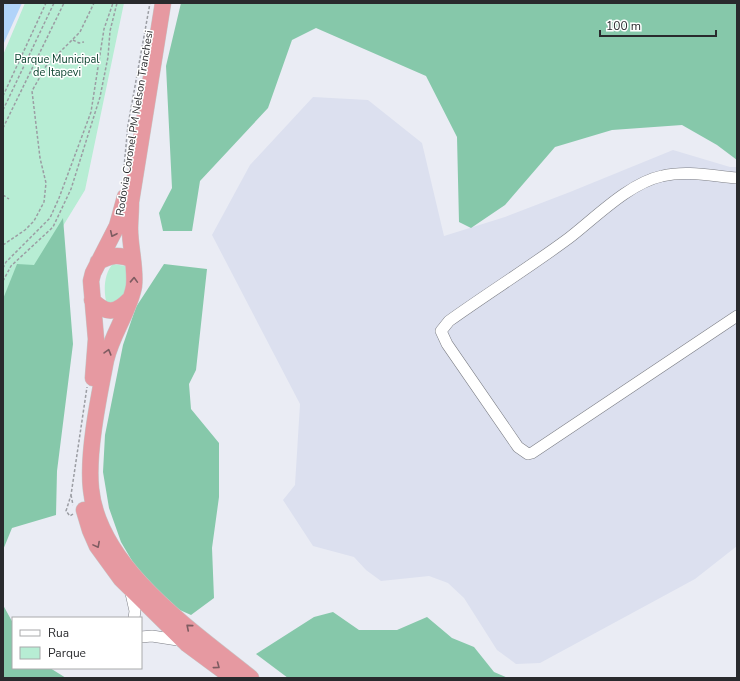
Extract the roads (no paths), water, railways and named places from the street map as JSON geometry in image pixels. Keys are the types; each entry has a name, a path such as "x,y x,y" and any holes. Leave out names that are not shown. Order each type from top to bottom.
{"highway":[{"name":"Rodovia Coronel PM Nelson Tranchesi","path":"154,3 123,204 117,226 98,262 91,281 96,358 82,443 80,482 86,519 97,546 109,564 130,588 184,641 233,678"},
{"name":"Rodovia Coronel PM Nelson Tranchesi","path":"163,3 132,202 130,228 134,280 130,300 113,337 106,359 93,444 91,488 94,507 105,537 123,565 172,612 251,678"},
{"path":"98,262 109,256 125,256 133,260"},
{"path":"92,300 100,308 114,311 122,307 130,300"},
{"name":"Rodovia Coronel PM Nelson Tranchesi","path":"210,645 228,652 260,678"}],"street":[{"path":"737,178 680,172 660,176 640,185 622,196 569,238 449,321 441,331 447,344 518,447 528,454 532,453 594,414 737,316"},
{"path":"130,588 135,610 134,617"},
{"path":"142,637 152,636 184,641"}],"water":[{"path":"3,3 22,3 3,45"}],"park label":[{"name":"Parque Municipal de Itapevi","path":"57,65"}]}
